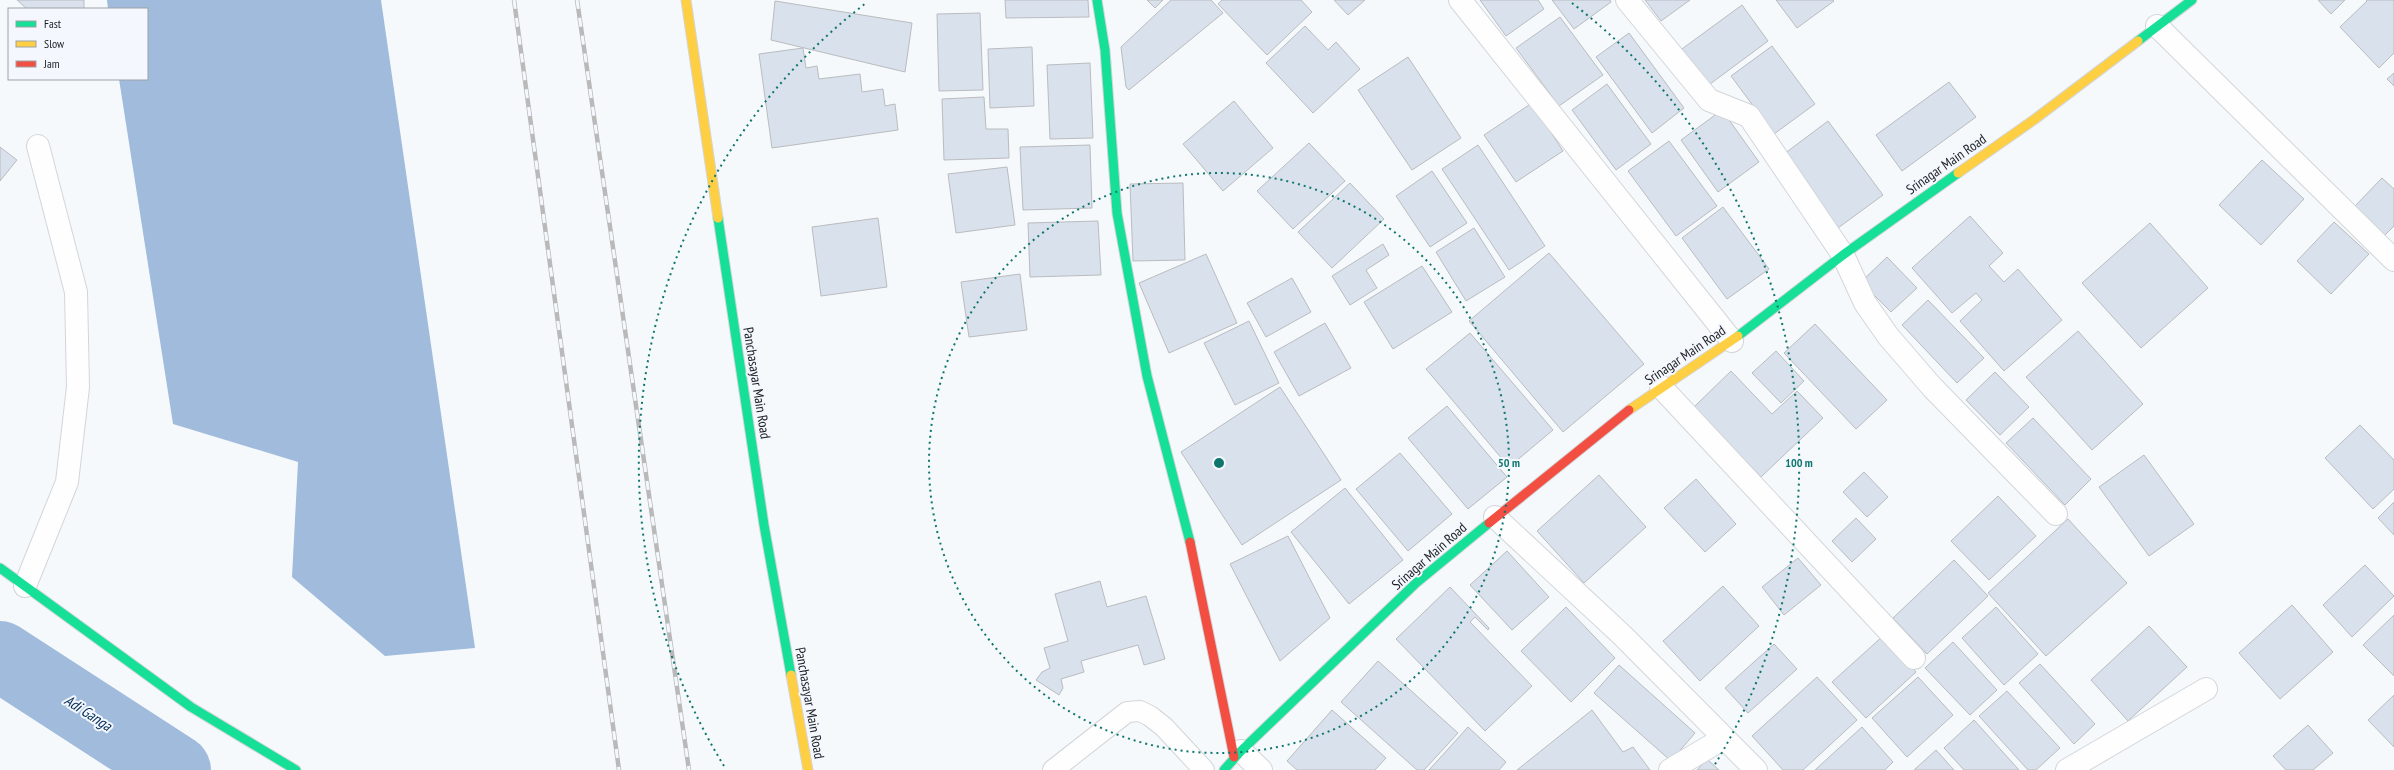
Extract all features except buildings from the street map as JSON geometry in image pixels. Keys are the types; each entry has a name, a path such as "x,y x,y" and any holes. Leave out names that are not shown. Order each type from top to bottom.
{"street":[{"name":"Panchasayar Main Road","path":"686,0 764,525 808,770"},
{"path":"1097,0 1105,50 1117,213 1148,376 1189,539 1238,754 1261,770"},
{"path":"1460,0 1732,341"},
{"path":"1627,0 1709,100 1749,116 1843,255 1865,303 1888,336 1932,387 2056,514"},
{"name":"Srinagar Main Road","path":"1224,770 1238,754 1416,583 1600,432 1661,387 1732,341 1799,291 1843,255 2035,119 2192,0"},
{"path":"2157,26 2394,260"},
{"path":"25,586 67,482 78,387 76,292 38,146"},
{"path":"1661,387 1914,658"},
{"path":"1495,517 1623,636 1756,770"},
{"path":"0,568 191,706 296,770"},
{"path":"2067,770 2206,689"},
{"path":"1670,770 1724,738"}],"lane":[{"path":"1053,770 1127,712 1140,711 1164,727 1204,770"}],"water":[{"path":"107,0 381,0 475,648 385,656 292,577 298,462 173,424 119,80 148,80 148,8 108,8"}],"waterway":[{"name":"Adi Ganga","path":"0,656 176,770"}],"railway":[{"path":"514,0 619,770"},
{"path":"577,0 689,770"}],"traffic: fast":[{"path":"1097,0 1105,50 1117,213 1147,376 1190,542"},
{"path":"2138,41 2192,0"},
{"path":"1738,336 1843,255 1958,173"},
{"path":"718,218 764,525 791,675"},
{"path":"1224,770 1241,751 1416,583 1489,523"},
{"path":"0,568 191,707 296,770"}],"traffic: slow":[{"path":"686,0 718,218"},
{"path":"1958,173 2035,119 2138,41"},
{"path":"1629,410 1738,336"},
{"path":"791,675 808,770"}],"traffic: jam":[{"path":"1489,523 1629,410"},
{"path":"1190,542 1234,757"}]}
